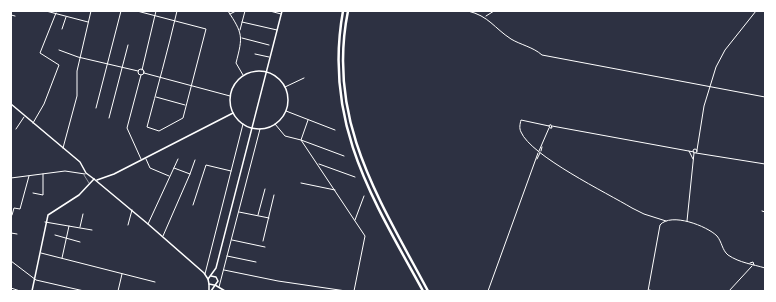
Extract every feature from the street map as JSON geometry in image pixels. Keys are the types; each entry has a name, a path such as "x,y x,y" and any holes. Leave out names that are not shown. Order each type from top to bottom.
{"highway":[{"path":"343,11 338,52 338,75 344,117 352,149 366,183 423,291"},
{"path":"348,11 343,46 342,74 348,116 356,147 372,185 428,291"}],"street":[{"path":"46,11 89,22"},
{"path":"63,148 77,96 77,71 91,11"},
{"path":"96,108 121,11"},
{"path":"137,11 155,16 175,21 206,29 182,118 159,131 147,127 175,21 177,11"},
{"path":"156,11 142,70 144,73 230,96"},
{"path":"228,11 240,30 242,38 236,63 243,75"},
{"path":"230,14 236,11"},
{"path":"240,30 245,11"},
{"path":"270,11 281,14"},
{"path":"220,287 216,277 216,268 282,11"},
{"path":"468,11 486,17 510,38 532,48 542,55 765,98"},
{"path":"486,17 494,11"},
{"path":"687,221 693,159 697,150 709,86 720,58 756,11"},
{"path":"33,123 44,104 59,65 40,54 56,13"},
{"path":"62,29 66,16"},
{"path":"242,22 277,30"},
{"path":"242,38 269,45"},
{"path":"109,118 128,46"},
{"path":"59,50 138,71 142,70"},
{"path":"255,54 270,57"},
{"path":"138,71 141,75"},
{"path":"254,71 266,71 280,79 285,87 288,99 286,111 276,124 260,129 252,128 243,124 233,114 230,96 233,86 243,75 254,71"},
{"path":"141,160 127,128 141,75 144,73"},
{"path":"285,87 304,78"},
{"path":"155,97 186,105"},
{"path":"11,104 80,162 85,174"},
{"path":"286,111 336,130"},
{"path":"97,180 114,174 233,114"},
{"path":"16,129 25,116"},
{"path":"301,140 308,120"},
{"path":"666,221 644,214 632,208 580,178 540,152 520,132 521,120 550,127 765,164"},
{"path":"205,274 243,124"},
{"path":"276,124 285,136 301,140 344,156"},
{"path":"488,291 550,127"},
{"path":"220,287 223,270 260,129"},
{"path":"301,140 319,164 365,236 354,291"},
{"path":"689,151 694,149 697,145"},
{"path":"694,149 702,153"},
{"path":"694,149 695,153"},
{"path":"689,151 693,159"},
{"path":"146,157 150,168 169,176"},
{"path":"148,224 178,159"},
{"path":"163,236 195,160"},
{"path":"319,164 355,177"},
{"path":"193,205 206,165 231,171"},
{"path":"174,168 190,174"},
{"path":"11,178 66,171 85,174 97,180 205,274 208,279 210,291"},
{"path":"33,193 43,195 43,173"},
{"path":"12,215 14,208 20,209 29,175"},
{"path":"32,291 45,222 51,212 79,195 94,179"},
{"path":"301,183 336,190"},
{"path":"258,216 265,189"},
{"path":"263,241 274,195"},
{"path":"355,220 364,196"},
{"path":"128,225 132,210"},
{"path":"238,212 268,218"},
{"path":"80,228 83,214"},
{"path":"654,291 648,290 658,232 660,225 666,221 687,221 714,234 718,238 724,250 730,256 765,268"},
{"path":"45,222 92,230"},
{"path":"62,258 69,225"},
{"path":"11,233 17,234"},
{"path":"55,235 80,242"},
{"path":"231,240 265,247"},
{"path":"40,253 155,282"},
{"path":"227,256 256,262"},
{"path":"11,261 35,279 84,291"},
{"path":"750,264 753,262 753,265"},
{"path":"729,291 753,265"},
{"path":"208,279 216,268"},
{"path":"223,270 278,281 346,291"},
{"path":"118,291 122,273"},
{"path":"205,274 216,277"},
{"path":"210,291 218,281"},
{"path":"209,284 220,287 225,291"},
{"path":"11,288 20,291"}],"lane":[{"path":"85,174 83,177 89,183 91,181"}]}
